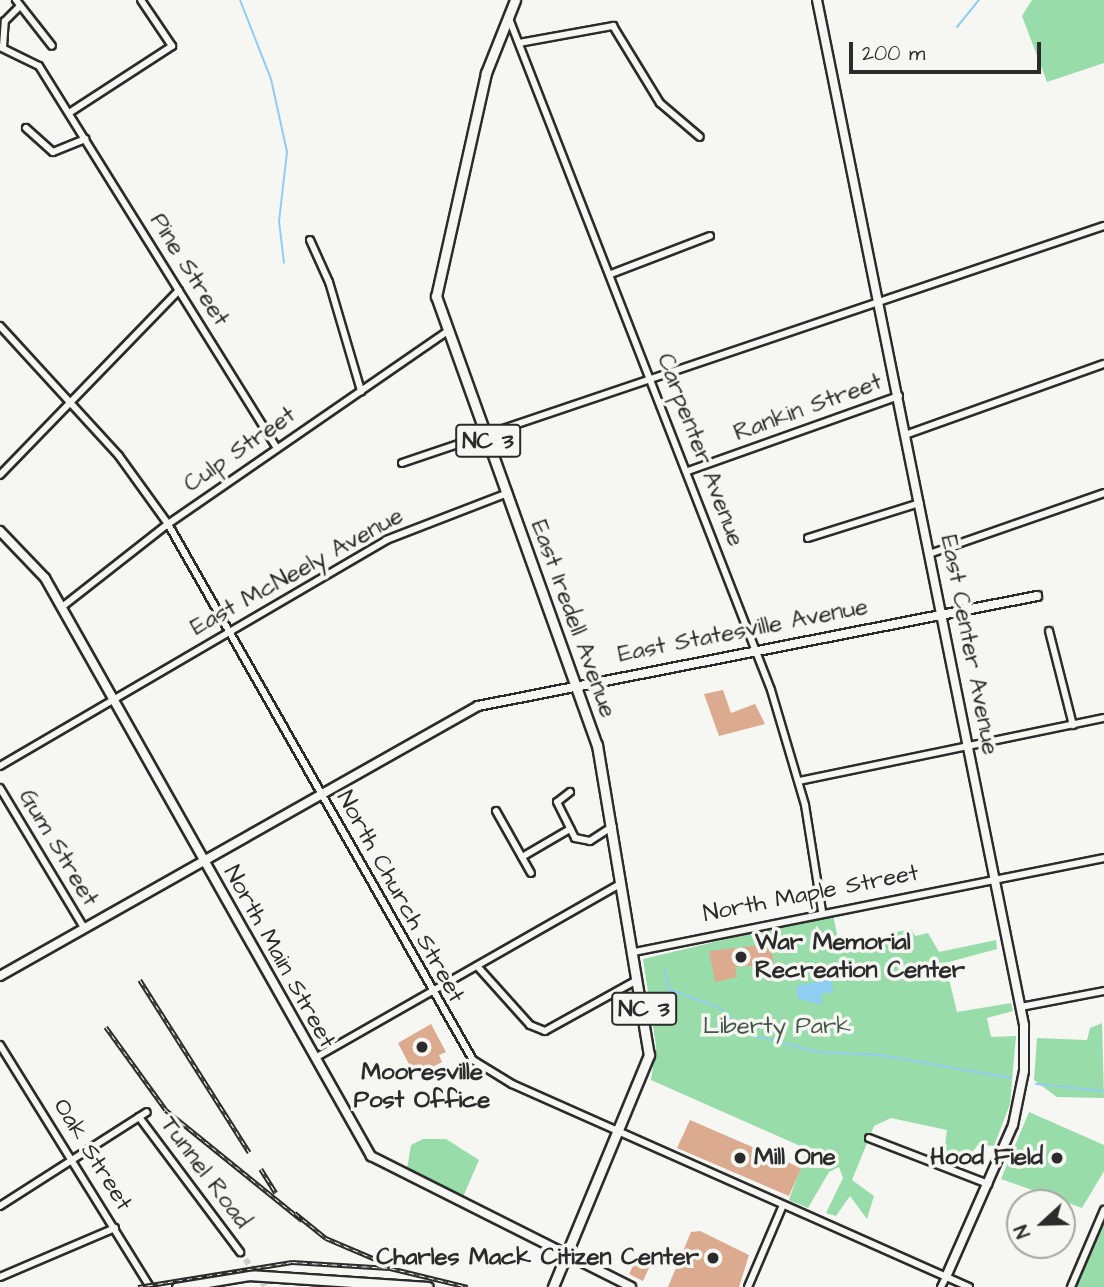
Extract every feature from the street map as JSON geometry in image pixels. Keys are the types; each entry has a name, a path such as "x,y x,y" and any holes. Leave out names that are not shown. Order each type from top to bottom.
{"main road":[{"name":"East Iredell Avenue","path":"514,0 485,73 438,276 446,332 577,682 614,825 649,1055 620,1132 566,1255"},
{"name":"NC 3","path":"553,1287 566,1255"},
{"path":"177,1287 302,1275 428,1287"}],"street":[{"path":"69,113 172,46 141,0"},
{"name":"East Center Avenue","path":"817,0 901,395 1021,1007 1019,1102 988,1184 941,1287"},
{"path":"1,47 2,20 18,3 52,46"},
{"name":"Carpenter Avenue","path":"508,14 757,651 800,781 822,911"},
{"path":"519,43 613,26 660,103 700,137"},
{"name":"Pine Street","path":"1,47 39,66 277,448"},
{"path":"26,128 53,152 85,139"},
{"path":"402,463 1104,226"},
{"path":"611,274 710,236"},
{"path":"310,240 329,282 361,391"},
{"path":"0,475 179,290"},
{"name":"North Church Street","path":"0,326 70,401 167,524 466,1052 486,1070 969,1287"},
{"name":"Culp Street","path":"62,607 167,524 446,332"},
{"path":"908,434 1104,364"},
{"name":"Rankin Street","path":"688,471 901,395"},
{"name":"East McNeely Avenue","path":"0,766 386,540 508,493"},
{"path":"932,553 1104,493"},
{"path":"808,538 922,502"},
{"name":"North Main Street","path":"0,531 32,559 62,607 361,1142 383,1167 631,1287"},
{"name":"East Statesville Avenue","path":"0,976 478,706 577,682 757,651 943,611 1037,596"},
{"path":"1049,631 1073,726"},
{"path":"800,781 1104,718"},
{"name":"Gum Street","path":"0,788 84,928"},
{"path":"570,792 558,802 570,830 582,842 614,825"},
{"path":"496,811 531,873"},
{"path":"522,857 570,830"},
{"name":"North Maple Street","path":"634,952 822,911 1104,858"},
{"path":"315,1058 623,882"},
{"path":"477,966 530,1025 545,1031 639,979"},
{"path":"1021,1007 1104,991"},
{"name":"Oak Street","path":"0,1045 150,1287"},
{"path":"0,1206 147,1112"},
{"name":"Tunnel Road","path":"139,1116 240,1252"},
{"path":"869,1138 988,1184"},
{"path":"748,1287 783,1205"},
{"path":"1071,1287 1104,1210"},
{"path":"0,1277 115,1228"}],"green space":[{"path":"1032,0 1104,0 1104,63 1047,82 1022,16"},
{"name":"Liberty Park","path":"833,914 840,950 891,940 892,933 911,929 915,936 928,933 939,952 996,940 997,949 945,963 957,1012 1011,1003 1013,1011 987,1018 991,1037 1016,1036 1010,1104 994,1146 978,1145 957,1169 943,1160 947,1130 891,1118 874,1126 852,1180 874,1196 867,1219 850,1196 836,1216 826,1213 843,1178 839,1167 829,1172 808,1208 789,1200 807,1149 651,1080 656,1046 643,959"},
{"path":"1102,1023 1104,1098 1057,1097 1034,1080 1037,1038 1087,1040 1090,1028"},
{"name":"Hood Field","path":"1029,1112 1104,1145 1104,1171 1082,1208 1076,1206 1076,1189 1029,1189 1001,1179"},
{"path":"423,1139 446,1139 479,1160 463,1197 407,1169 411,1145"},
{"path":"1104,1221 1104,1287 1075,1287 1100,1230"}],"water":[{"path":"831,979 833,992 821,994 822,1005 798,999 796,986"}],"building":[{"path":"723,690 731,713 755,704 765,724 719,736 704,694"},
{"name":"War Memorial Recreation Center","path":"770,944 774,964 735,967 737,977 715,982 709,951"},
{"name":"Mooresville Post Office","path":"431,1024 446,1052 439,1055 442,1062 423,1072 419,1066 412,1070 398,1043"},
{"name":"Mill One","path":"690,1120 801,1168 789,1196 677,1148"},
{"name":"Charles Mack Citizen Center","path":"700,1231 749,1255 739,1287 668,1287 691,1232"},
{"path":"641,1251 654,1257 643,1281 629,1274 633,1266 625,1262"}],"waterway":[{"path":"240,0 271,79 287,152 279,221 284,263"},
{"path":"957,27 979,0"},
{"path":"665,970 668,989 720,1008 747,1034 818,1052 880,1055 1011,1078"},
{"path":"1036,1084 1104,1091"}],"tunnel":[{"path":"240,1252 266,1287"}],"railway":[{"path":"140,980 249,1152"},
{"path":"106,1027 166,1110 302,1220"},
{"path":"261,1169 276,1193"},
{"path":"295,1213 326,1238 380,1261"},
{"path":"138,1287 292,1262 390,1268 468,1287"}],"place":[{"name":"War Memorial Recreation Center","path":"741,957"},
{"name":"Mooresville Post Office","path":"422,1047"},
{"name":"Mill One","path":"740,1158"},
{"name":"Hood Field","path":"1057,1158"},
{"name":"Charles Mack Citizen Center","path":"713,1258"}]}
